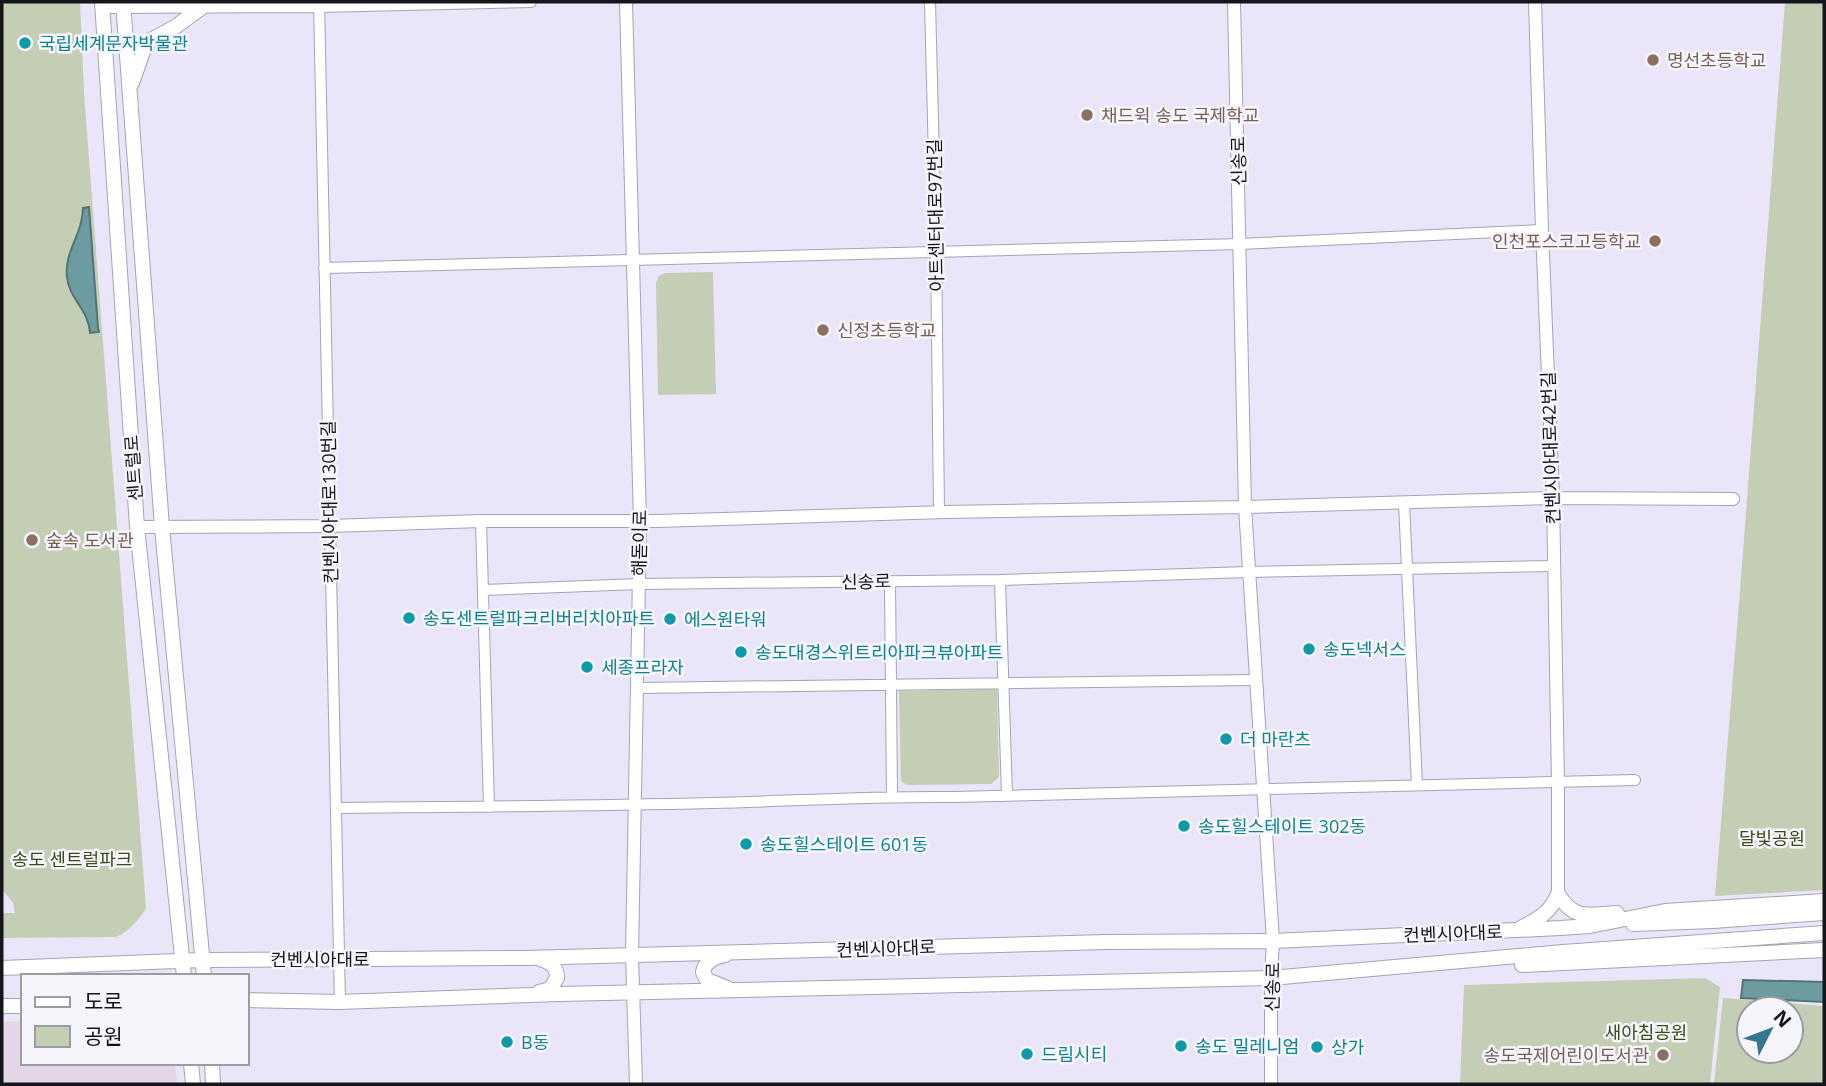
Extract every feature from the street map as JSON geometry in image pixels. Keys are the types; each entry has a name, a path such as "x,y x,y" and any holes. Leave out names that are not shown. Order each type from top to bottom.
{"main road":[{"path":"184,2 201,8"},
{"name":"센트럴로","path":"102,5 137,527 183,969"},
{"name":"센트럴로","path":"123,5 162,527 204,974"},
{"path":"130,92 138,63 152,40 201,8"},
{"path":"1558,894 1565,906 1580,915 1665,911"},
{"path":"1517,930 1543,915 1553,906 1558,894"},
{"name":"컨벤시아대로","path":"2,968 183,969 202,960 526,958 1106,942 1273,941 1590,926 1713,915 1824,901"},
{"name":"컨벤시아대로","path":"1590,926 1665,911 1713,915 1824,913"},
{"name":"컨벤시아대로","path":"248,1000 340,1002 632,992 1271,978 1713,947 1824,933"},
{"name":"컨벤시아대로","path":"1713,947 1824,950"},
{"path":"735,990 707,980 704,969 707,963 715,958 737,952"},
{"path":"526,958 550,962 557,973 550,989 531,995"},
{"path":"2,1006 21,1006"},
{"path":"191,1065 193,1084"},
{"path":"212,1065 214,1084"}],"street":[{"path":"102,5 201,8 531,2"},
{"name":"해돋이로","path":"626,2 640,522 632,955 636,1084"},
{"name":"아트센터대로97번길","path":"930,2 939,512"},
{"name":"신송로","path":"1234,2 1245,507 1273,941 1271,1084"},
{"name":"컨벤시아대로42번길","path":"1535,2 1553,498 1558,894"},
{"name":"컨벤시아대로130번길","path":"319,4 340,1002"},
{"path":"324,268 1240,244 1542,230"},
{"path":"137,527 330,526 481,521 640,522 939,512 1553,498 1733,499"},
{"path":"1404,503 1417,785"},
{"path":"481,521 489,807"},
{"path":"1248,572 1553,566"},
{"name":"신송로","path":"483,590 639,584 1000,580 1248,572"},
{"path":"1000,580 1007,795"},
{"path":"890,581 892,796"},
{"path":"637,688 1255,680"},
{"path":"336,808 635,805 892,796 1635,780"}],"shaded area":[{"path":"89,207 99,332 90,333 89,325 71,292 67,277 68,259 80,226 83,208"},
{"path":"1743,980 1824,982 1824,1002 1805,1001 1805,995 1741,995"},
{"path":"21,1021 21,1065 175,1065 177,1084 2,1084 2,1022"}],"green space":[{"name":"송도 센트럴파크","path":"2,2 80,2 84,93 146,908 133,925 116,937 2,938 2,913 15,913 13,903 2,889"},
{"name":"달빛공원","path":"1785,2 1824,2 1824,890 1715,896 1740,591"},
{"path":"713,272 716,394 658,395 656,283 659,276 665,273"},
{"path":"997,689 999,777 991,784 907,785 901,781 899,691"},
{"name":"새아침공원","path":"1705,978 1720,987 1710,1084 1460,1084 1464,985"},
{"name":"새아침공원","path":"1723,998 1735,999 1735,1065 1805,1065 1805,1004 1824,1006 1824,1084 1714,1084"}],"place":[{"name":"국립세계문자박물관","path":"25,43"},
{"name":"명선초등학교","path":"1653,60"},
{"name":"채드윅 송도 국제학교","path":"1087,115"},
{"name":"인천포스코고등학교","path":"1655,241"},
{"name":"신정초등학교","path":"823,330"},
{"name":"숲속 도서관","path":"32,540"},
{"name":"송도센트럴파크리버리치아파트","path":"409,618"},
{"name":"에스원타워","path":"670,619"},
{"name":"송도넥서스","path":"1309,649"},
{"name":"송도대경스위트리아파크뷰아파트","path":"741,652"},
{"name":"세종프라자","path":"587,667"},
{"name":"더 마란츠","path":"1226,739"},
{"name":"송도힐스테이트 302동","path":"1184,826"},
{"name":"송도힐스테이트 601동","path":"746,844"},
{"name":"B동","path":"507,1042"},
{"name":"송도 밀레니엄","path":"1181,1046"},
{"name":"상가","path":"1317,1047"},
{"name":"드림시티","path":"1027,1054"},
{"name":"송도국제어린이도서관","path":"1663,1055"}]}
